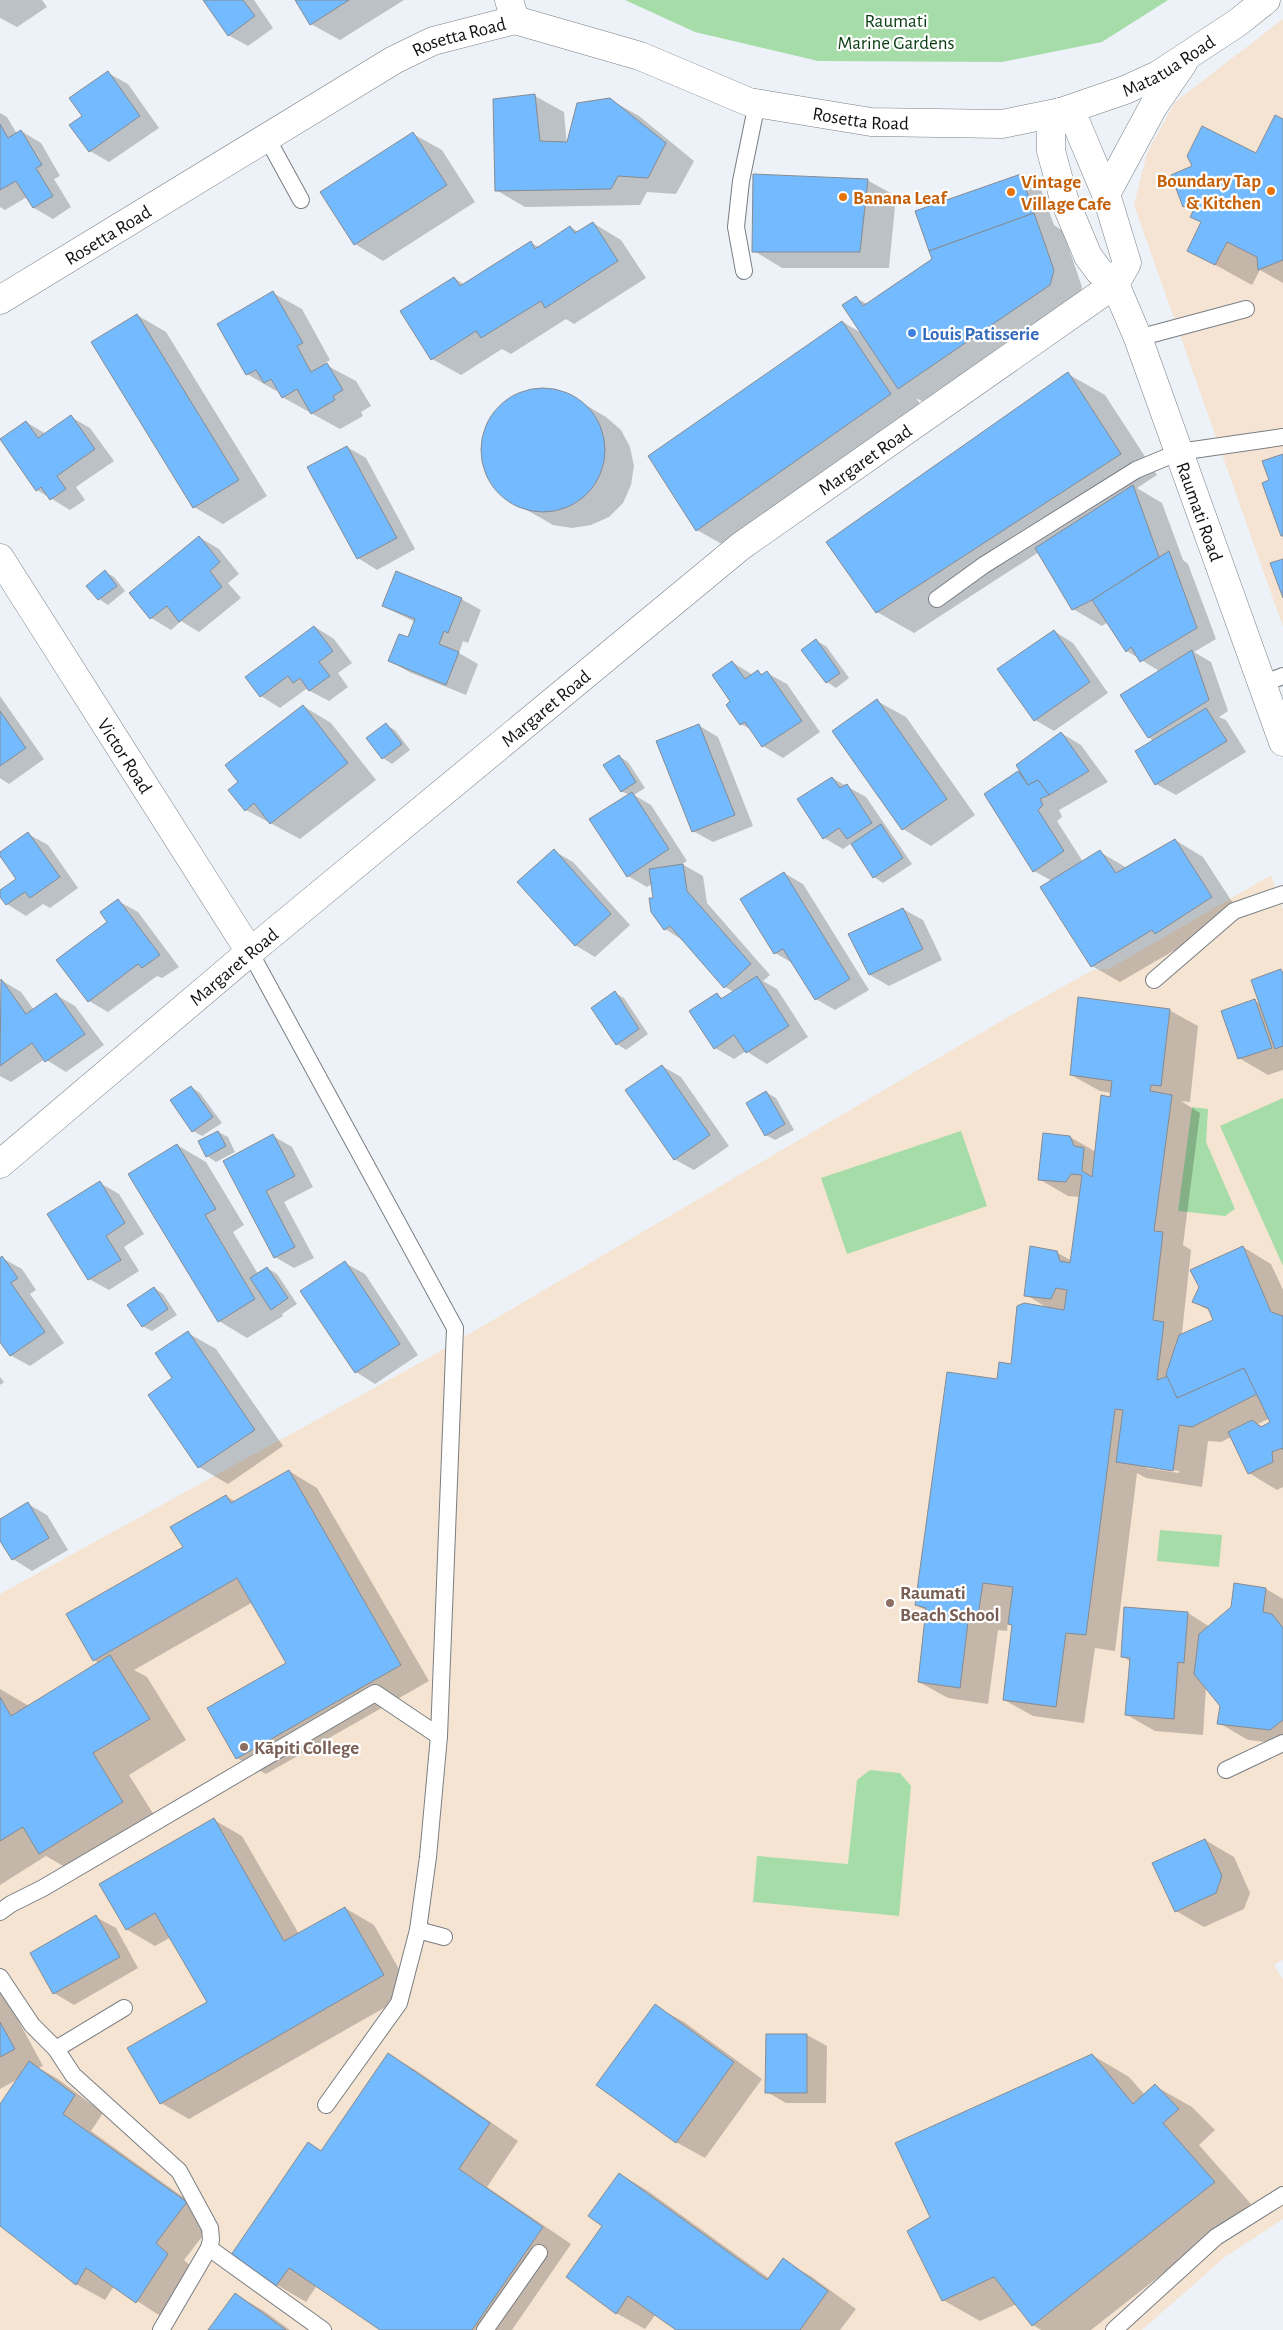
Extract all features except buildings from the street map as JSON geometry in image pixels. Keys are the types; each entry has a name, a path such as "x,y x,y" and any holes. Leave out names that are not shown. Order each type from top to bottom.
{"main road":[{"name":"Matatua Road","path":"1061,112 1126,90 1158,75 1237,22 1266,0"},
{"name":"Rosetta Road","path":"0,300 394,60 432,41 512,10 640,56 749,102 871,122 1002,124 1061,112"},
{"path":"1106,194 1153,107 1188,55"},
{"path":"1061,112 1076,125 1106,194 1127,263 1115,284"},
{"name":"Raumati Road","path":"1061,112 1051,126 1051,151 1064,198 1088,256 1099,271 1115,284 1138,338 1179,452 1273,680 1283,742"},
{"name":"Margaret Road","path":"0,1164 250,952 741,546 1115,284"},
{"name":"Victor Road","path":"0,558 250,952"}],"lane":[{"path":"744,271 736,227 741,181 757,103"},
{"path":"267,138 301,200"},
{"path":"1138,338 1246,309"},
{"path":"938,599 984,565 1136,470 1179,452 1283,437"},
{"path":"1154,980 1234,911 1283,894"},
{"path":"250,952 455,1328 439,1736 428,1857 418,1930 399,2003 326,2105"},
{"path":"0,1912 375,1694 439,1736"},
{"path":"1226,1770 1283,1743"},
{"path":"418,1930 444,1937"},
{"path":"0,1977 32,2025 56,2049 74,2075 179,2171 210,2228 211,2240 209,2248 162,2330"},
{"path":"56,2049 124,2008"},
{"path":"1114,2330 1216,2237 1283,2196"},
{"path":"209,2248 323,2330"},
{"path":"484,2330 539,2253"}],"shaded area":[{"path":"1283,19 1283,627 1134,205 1147,153 1175,102"},
{"path":"1271,875 1283,909 1283,1960 1274,1965 1283,1980 1283,2219 1225,2257 1142,2330 0,2330 0,1594 425,1360 1008,1017 1093,970 1109,969"}],"green space":[{"name":"Raumati Marine Gardens","path":"625,0 1168,0 1102,42 1002,62 818,61 695,32"},
{"path":"1283,1098 1283,1266 1220,1126"},
{"path":"1192,1107 1208,1109 1206,1142 1235,1209 1225,1216 1178,1211"},
{"path":"961,1131 987,1206 847,1254 821,1178"},
{"path":"1160,1530 1222,1535 1219,1567 1157,1561"},
{"path":"870,1770 900,1773 911,1786 899,1916 753,1902 757,1856 848,1864 857,1780"}],"place":[{"name":"Boundary Tap & Kitchen","path":"1271,191"},
{"name":"Vintage Village Cafe","path":"1011,192"},
{"name":"Banana Leaf","path":"843,197"},
{"name":"Louis Patisserie","path":"912,333"},
{"name":"Raumati Beach School","path":"890,1603"},
{"name":"Kāpiti College","path":"244,1747"}]}
